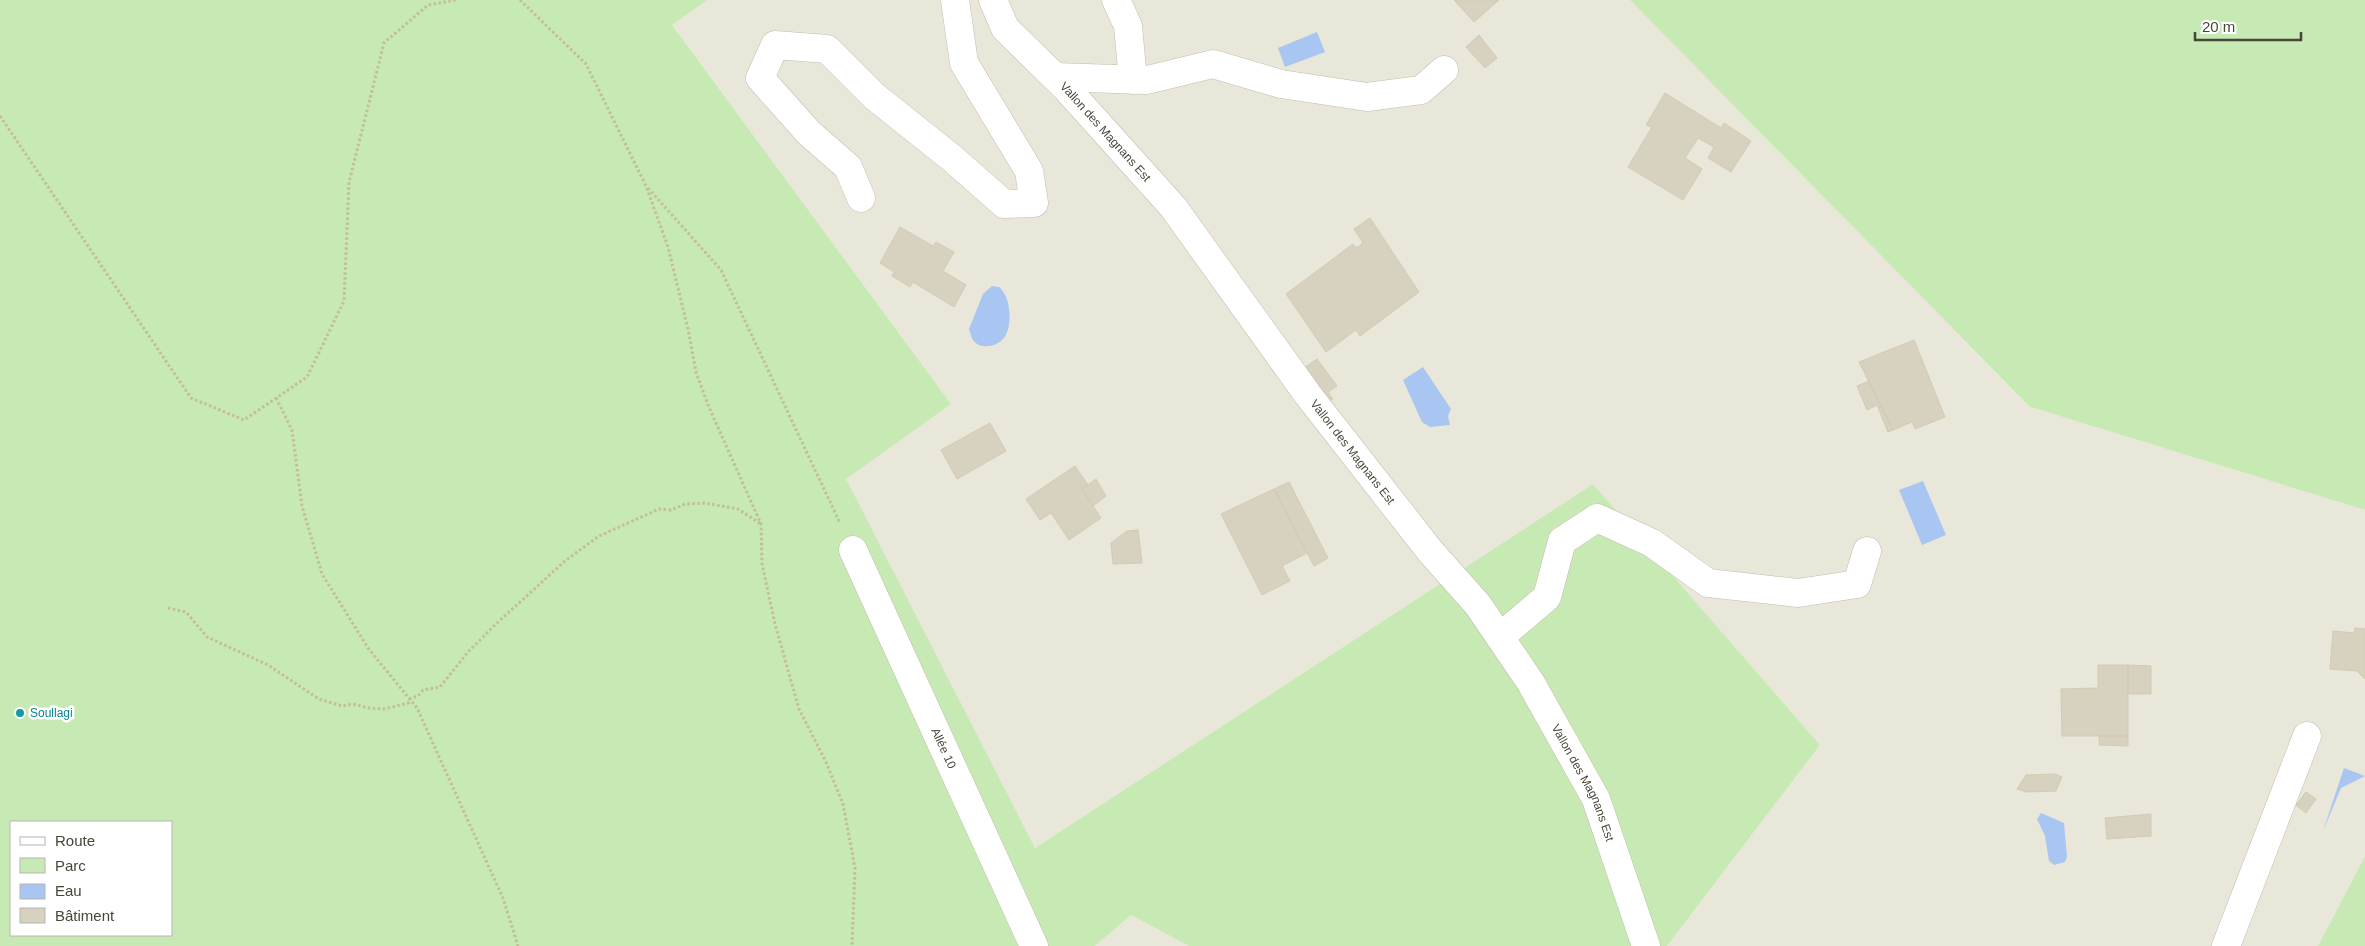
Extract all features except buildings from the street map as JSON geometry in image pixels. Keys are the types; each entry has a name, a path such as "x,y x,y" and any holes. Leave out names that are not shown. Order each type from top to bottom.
{"street":[{"path":"861,198 848,166 809,134 760,78 775,45 827,49 874,96 1004,204 1034,203 1030,171 964,63 955,0"},
{"name":"Vallon des Magnans Est","path":"993,0 1005,28 1055,77 1172,207 1308,395 1430,551 1478,605 1531,683 1596,799 1646,946"},
{"path":"1116,0 1128,26 1133,80"},
{"path":"1055,77 1147,80 1214,64 1281,84 1367,97 1421,90 1444,70"},
{"path":"1500,637 1546,597 1562,541 1597,518 1652,542 1708,583 1798,593 1857,584 1867,551"},
{"name":"Allée 10","path":"853,550 1034,946"},
{"path":"2226,946 2307,736"}],"path":[{"path":"0,116 191,398 244,420 307,377 344,301 349,182 384,43 428,5 456,0"},
{"path":"520,0 586,64 646,186 668,247 688,329 696,372 708,405 762,524 762,564 775,624 799,709 826,762 843,804 854,868 852,946"},
{"path":"646,186 721,270 853,550"},
{"path":"276,398 292,430 302,506 322,574 368,648 417,708 502,898 518,946"},
{"path":"168,608 186,612 207,636 268,665 319,699 342,706 353,704 376,708 410,700 418,696 423,690 440,687 468,652 497,623 565,561 599,536 659,509 670,510 685,504 706,504 738,509 762,524"}],"shaded area":[{"path":"707,0 1630,0 2030,407 2365,510 2365,856 2318,946 1667,946 1820,745 1593,484 1035,848 845,479 951,404 672,25"},
{"path":"1131,915 1189,946 1095,946"}],"green space":[{"path":"0,0 707,0 672,25 951,404 846,479 1035,848 1593,484 1820,745 1667,946 1189,946 1131,915 1095,946 0,946"},
{"path":"1630,0 2365,0 2365,510 2030,407"},
{"path":"2365,856 2365,946 2318,946"}],"water":[{"path":"1317,32 1325,52 1285,67 1278,48"},
{"path":"992,286 999,287 1003,291 1008,304 1010,319 1004,338 997,344 984,346 973,340 969,329 983,294"},
{"path":"1423,367 1451,409 1448,416 1450,425 1430,427 1422,422 1403,380"},
{"path":"1923,481 1946,535 1922,545 1899,490"},
{"path":"2344,768 2365,776 2341,788 2323,831"},
{"path":"2041,813 2064,823 2067,857 2065,862 2054,865 2049,861 2045,836 2037,819"}],"place":[{"name":"Soullagi","path":"20,713"}]}
